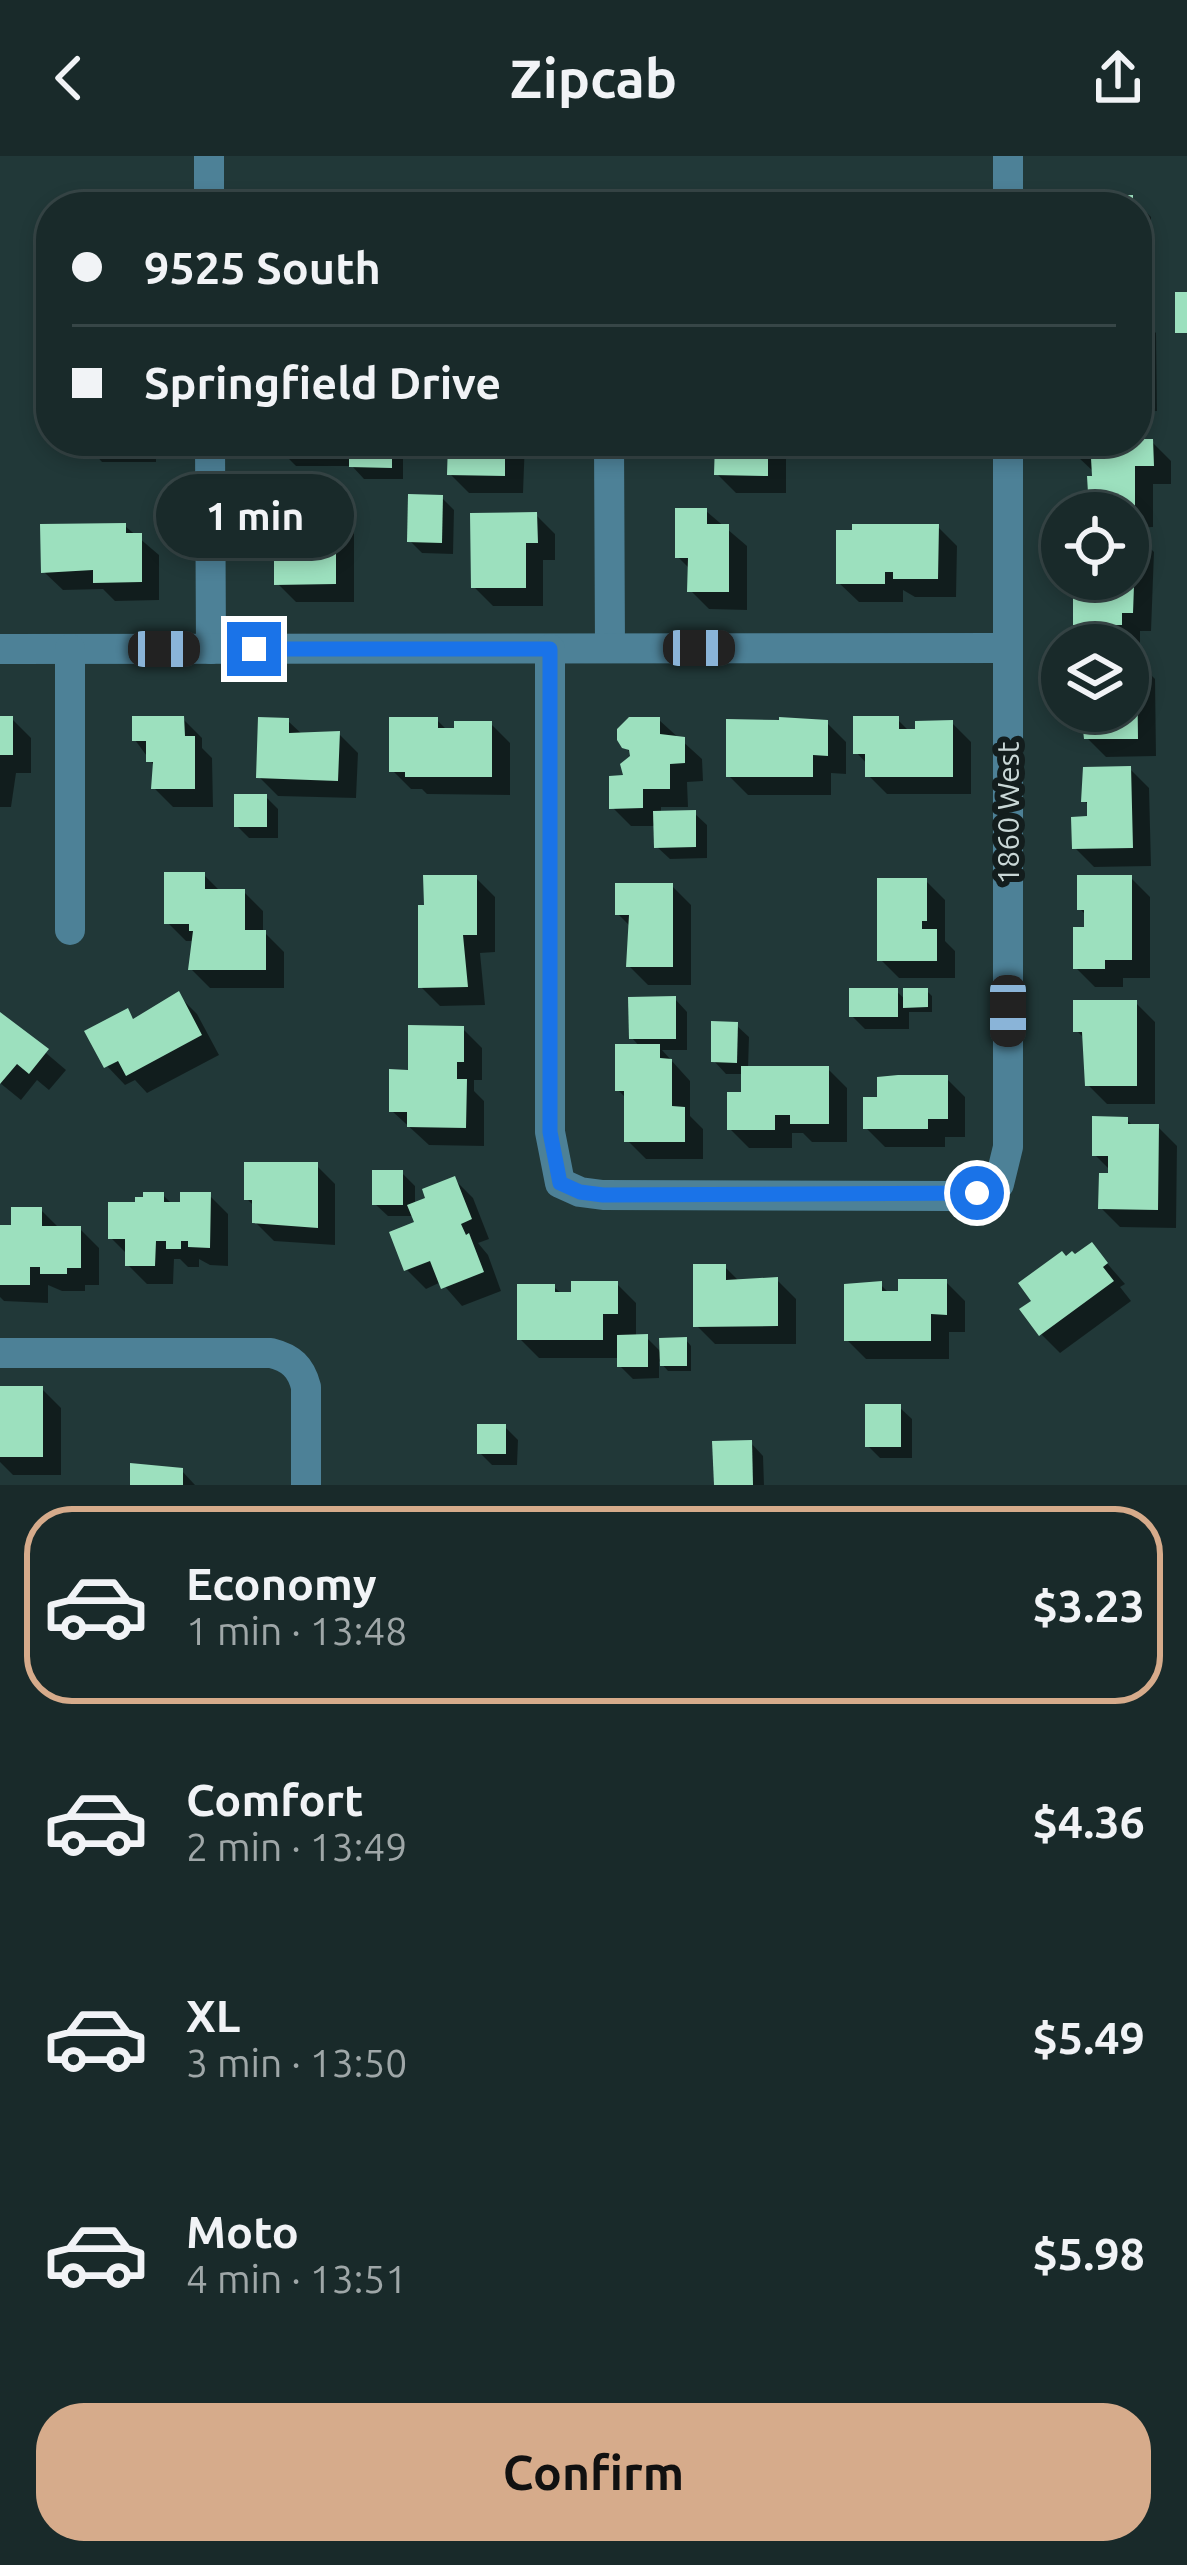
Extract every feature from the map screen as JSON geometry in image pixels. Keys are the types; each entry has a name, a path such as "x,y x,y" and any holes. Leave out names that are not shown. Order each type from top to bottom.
{"street":[{"path":"209,156 209,192"},
{"path":"1008,156 1008,192"},
{"path":"210,456 211,649"},
{"path":"609,456 610,648"},
{"name":"1860 West","path":"550,649 550,1132 560,1183 603,1195 977,1193 998,1184 1008,1147 1008,456"},
{"path":"0,649 1008,648"},
{"path":"70,649 70,931"},
{"path":"0,1353 272,1353 295,1363 306,1387 306,1485"}],"building":[{"path":"1175,292 1187,292 1187,333 1175,333"},
{"path":"1153,439 1154,466 1135,466 1135,492 1088,492 1091,458 1075,458 1075,456 1152,456"},
{"path":"349,456 392,456 392,468 349,467"},
{"path":"448,456 505,456 505,476 447,475"},
{"path":"715,456 768,456 768,476 714,475"},
{"path":"408,494 443,495 442,543 407,542"},
{"path":"284,499 336,499 336,584 274,585 274,552 287,552"},
{"path":"675,508 707,508 707,524 729,524 729,592 687,592 688,558 675,558"},
{"path":"537,512 538,543 526,543 526,588 471,588 470,513"},
{"path":"126,523 126,533 142,533 142,582 93,583 93,570 41,573 40,524"},
{"path":"852,524 939,524 938,579 893,579 893,572 885,572 885,584 836,584 836,530 852,530"},
{"path":"1073,600 1133,600 1133,613 1122,613 1122,624 1073,624"},
{"path":"0,716 13,716 13,755 0,755"},
{"path":"132,716 184,716 185,736 195,736 195,789 151,789 153,762 146,762 146,741 132,741"},
{"path":"853,716 899,716 899,729 915,729 915,721 953,720 953,777 865,777 865,754 853,754"},
{"path":"258,717 289,718 289,733 340,731 338,781 256,778"},
{"path":"389,717 438,717 438,728 454,728 454,721 492,721 492,777 405,777 405,772 389,772"},
{"path":"629,717 660,717 660,734 685,737 685,763 670,764 670,789 643,789 643,808 609,809 609,776 623,775 620,764 630,756 617,740 617,729"},
{"path":"726,719 828,720 828,756 813,755 813,777 726,777"},
{"path":"1083,732 1138,732 1138,739 1084,739"},
{"path":"1131,766 1133,848 1072,849 1071,817 1087,816 1087,802 1081,802 1083,767"},
{"path":"234,794 267,794 267,827 234,827"},
{"path":"696,810 696,847 654,848 653,811"},
{"path":"164,872 205,872 205,889 245,889 245,930 266,930 266,970 188,970 193,931 189,924 164,924"},
{"path":"423,875 477,875 477,935 463,935 468,987 418,988 418,905 424,905"},
{"path":"1077,875 1132,875 1132,960 1105,960 1105,969 1073,969 1073,927 1084,927 1084,910 1077,910"},
{"path":"877,878 927,878 927,921 922,921 922,929 937,929 937,961 877,961"},
{"path":"615,883 673,883 673,967 626,967 629,915 615,915"},
{"path":"849,988 898,988 898,1017 849,1017"},
{"path":"903,988 928,988 928,1007 903,1008"},
{"path":"179,991 202,1035 126,1076 118,1061 104,1068 84,1031 128,1008 133,1019"},
{"path":"676,996 676,1039 629,1039 628,997"},
{"path":"1073,1000 1137,1000 1137,1086 1085,1086 1082,1032 1073,1032"},
{"path":"0,1012 49,1049 29,1074 17,1064 0,1084"},
{"path":"711,1021 738,1022 737,1063 711,1062"},
{"path":"408,1025 464,1026 464,1062 457,1062 457,1079 467,1079 466,1128 407,1127 407,1112 389,1112 389,1069 408,1070"},
{"path":"615,1044 660,1044 660,1058 672,1059 672,1106 685,1107 685,1142 624,1142 624,1091 615,1091"},
{"path":"741,1066 829,1066 829,1124 790,1124 790,1115 775,1115 775,1130 727,1130 727,1092 741,1092"},
{"path":"948,1075 948,1119 928,1119 928,1129 863,1129 863,1097 877,1097 877,1077"},
{"path":"1092,1116 1128,1117 1128,1124 1159,1124 1158,1210 1098,1209 1099,1173 1108,1173 1108,1156 1092,1156"},
{"path":"244,1162 318,1162 318,1228 252,1223 252,1200 244,1200"},
{"path":"372,1170 403,1170 403,1205 372,1205"},
{"path":"455,1176 472,1219 461,1224 484,1272 441,1289 430,1261 404,1271 389,1232 414,1222 407,1205 425,1198 422,1189"},
{"path":"143,1192 164,1192 164,1202 180,1202 180,1192 211,1192 210,1248 188,1247 188,1241 181,1241 181,1249 166,1249 166,1241 156,1241 155,1266 125,1266 125,1239 108,1239 108,1202 135,1202"},
{"path":"11,1207 42,1207 42,1226 81,1226 81,1268 67,1268 67,1274 40,1274 40,1267 30,1267 30,1285 0,1285 0,1225 11,1225"},
{"path":"1092,1242 1108,1263 1103,1267 1114,1281 1039,1336 1019,1309 1031,1301 1018,1283 1062,1251 1066,1256 1075,1254"},
{"path":"693,1264 726,1264 726,1280 778,1277 778,1326 693,1327"},
{"path":"898,1279 947,1279 947,1315 931,1314 931,1341 844,1341 844,1284 882,1281 882,1291 898,1291"},
{"path":"571,1281 618,1281 618,1314 603,1314 603,1340 517,1340 517,1284 555,1284 555,1292 571,1292"},
{"path":"648,1334 648,1367 617,1367 617,1335"},
{"path":"687,1337 687,1366 660,1366 659,1338"},
{"path":"0,1386 43,1386 43,1457 0,1457"},
{"path":"865,1404 901,1404 901,1447 865,1447"},
{"path":"477,1424 506,1424 506,1454 477,1454"},
{"path":"752,1440 753,1485 714,1485 712,1441"},
{"path":"130,1463 183,1468 183,1485 130,1485"}],"route":[{"path":"254,649 550,649 550,1132 560,1183 603,1195 977,1193"}]}
